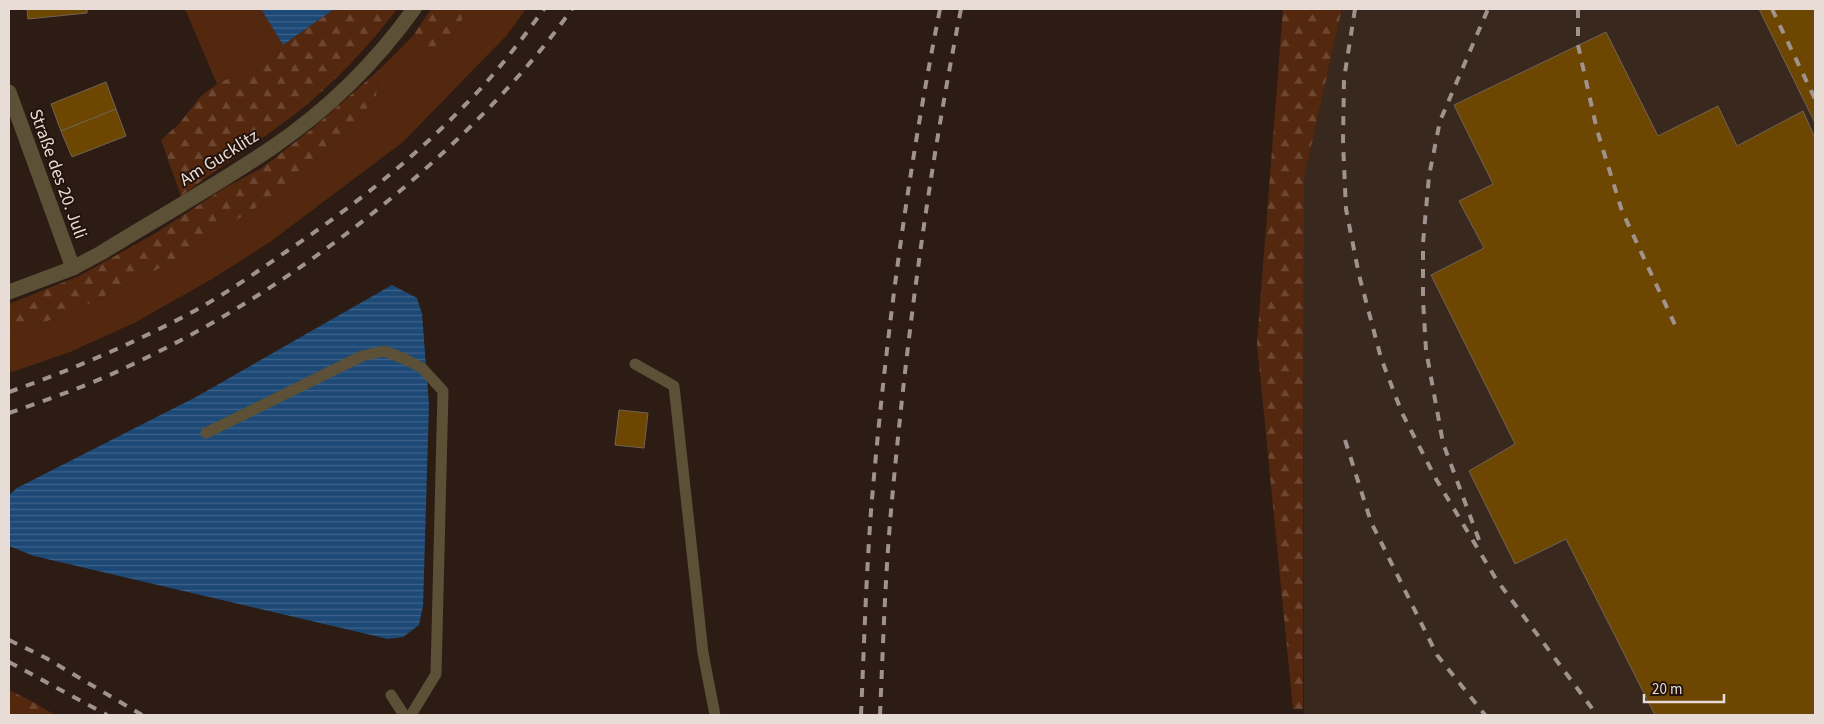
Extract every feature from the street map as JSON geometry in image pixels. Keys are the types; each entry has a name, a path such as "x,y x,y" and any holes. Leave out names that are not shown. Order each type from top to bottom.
{"street":[{"name":"Am Gucklitz","path":"9,292 73,268 274,146 319,112 354,79 382,49 414,9"},
{"name":"Straße des 20. Juli","path":"9,92 73,268"}],"lane":[{"path":"206,433 362,356 384,350 422,368 443,391 436,674 411,715"},
{"path":"635,364 674,386 702,653 715,715"},
{"path":"391,695 404,715"}],"shaded area":[{"path":"1342,9 1815,9 1815,715 1304,715 1304,178"}],"green space":[{"path":"185,9 261,9 283,45 250,68 217,84"},
{"path":"334,9 397,9 351,63 313,100 181,196 161,140 179,124 201,96 217,84 250,68"},
{"path":"431,9 469,9 446,44 421,50 413,36"},
{"path":"469,9 526,9 507,35 403,142 270,242 212,279 134,323 70,352 9,373 9,336 76,310 166,265 263,203 351,129 376,97 379,70 413,36 421,50 446,44"},
{"path":"1283,9 1342,9 1304,178 1303,709 1293,709 1257,343"},
{"path":"379,70 376,97 351,129 263,203 166,265 76,310 9,336 9,304 79,276 156,233 226,187 262,168 313,128"},
{"path":"9,690 33,702 55,715 9,715"}],"water":[{"path":"261,9 334,9 283,45"},
{"path":"392,285 417,298 422,314 429,405 423,606 419,625 403,637 388,639 34,556 9,546 9,495 17,488 196,397"}],"building":[{"path":"27,9 87,9 87,13 28,19"},
{"path":"1759,9 1815,9 1815,123"},
{"path":"1606,32 1658,136 1718,106 1737,146 1803,111 1815,138 1815,715 1655,715 1566,539 1515,564 1469,471 1515,444 1431,275 1484,248 1459,201 1493,184 1454,105"},
{"path":"106,82 116,109 61,131 51,104"},
{"path":"116,109 126,136 72,157 61,131"},
{"path":"619,410 648,413 644,448 615,445"}],"railway":[{"path":"9,392 99,357 185,316 237,285 311,235 402,164 445,125 496,71 544,9"},
{"path":"9,413 99,379 166,348 239,307 308,262 375,212 474,123 535,57 572,9"},
{"path":"861,715 869,536 890,322 907,196 940,9"},
{"path":"880,715 889,536 911,322 928,196 961,9"},
{"path":"1355,9 1344,79 1343,142 1346,209 1359,275 1381,358 1402,413 1436,479 1496,579 1597,715"},
{"path":"1479,540 1443,443 1426,350 1423,300 1423,243 1429,176 1440,121 1488,9"},
{"path":"1578,9 1578,45 1597,130 1622,211 1676,327"},
{"path":"1772,9 1815,99"},
{"path":"1345,440 1371,522 1437,655 1485,715"},
{"path":"9,640 46,658 142,715"},
{"path":"9,662 107,715"}]}
